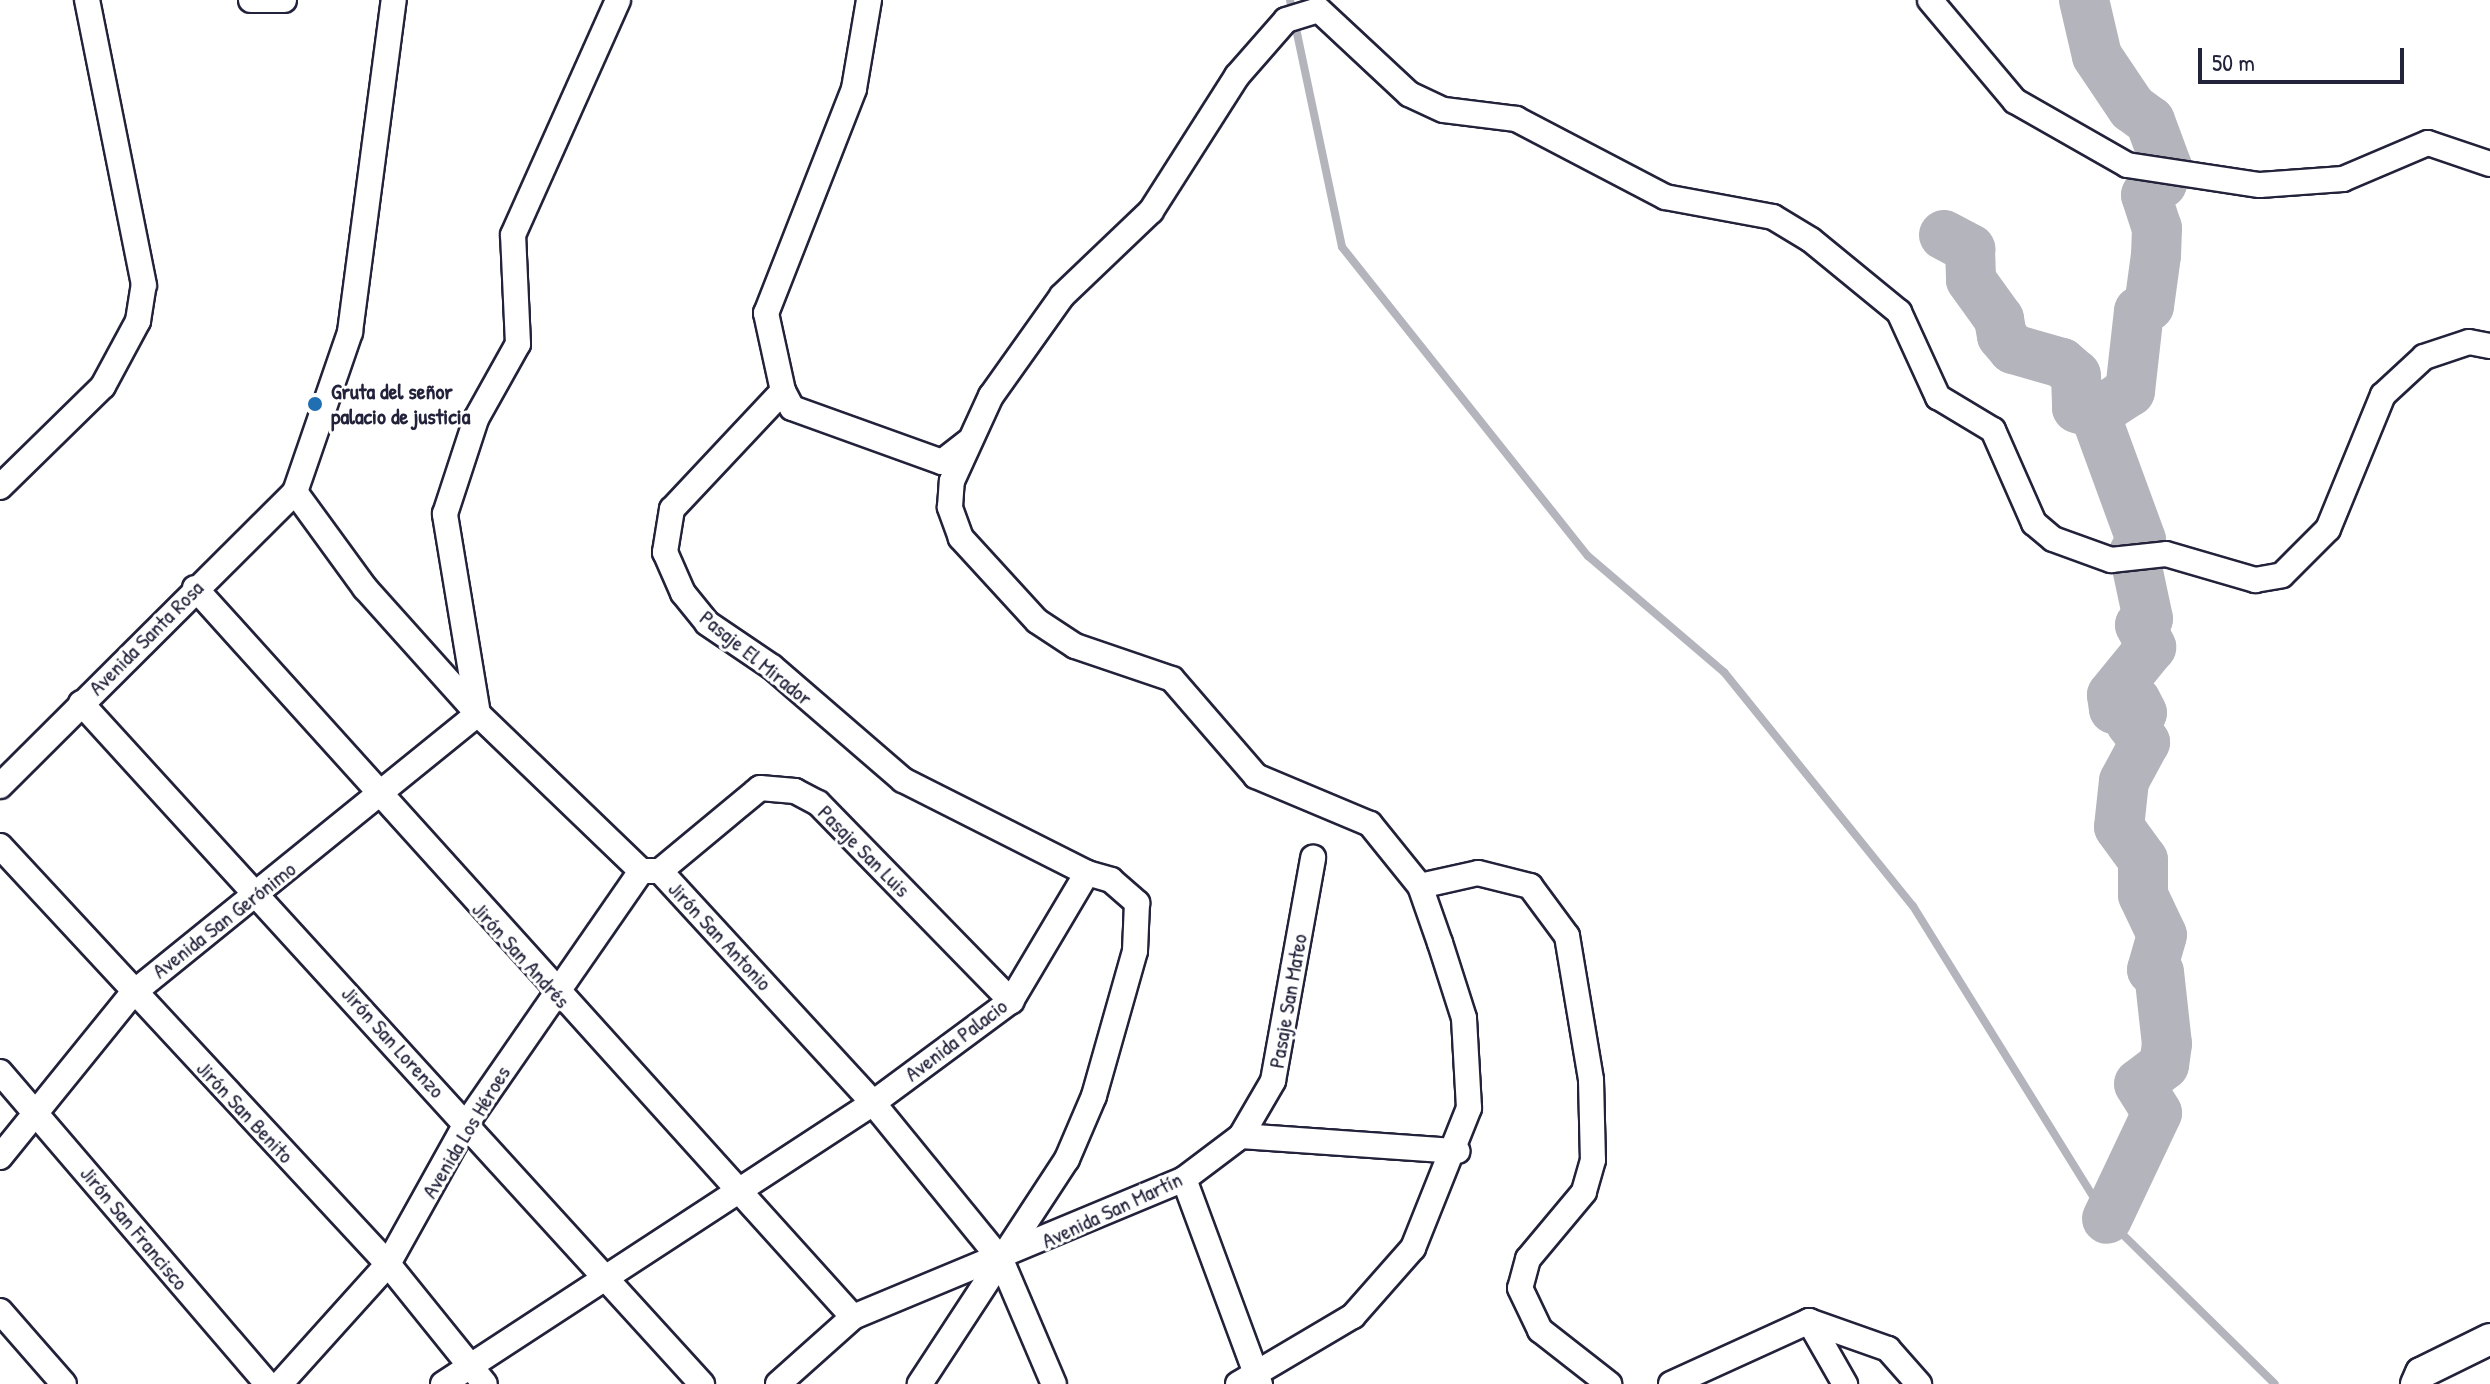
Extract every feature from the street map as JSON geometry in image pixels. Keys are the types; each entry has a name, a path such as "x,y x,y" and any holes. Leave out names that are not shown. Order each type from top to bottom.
{"street":[{"path":"0,487 103,386 138,321 144,285 87,0"},
{"path":"251,0 284,0"},
{"path":"295,492 350,332 394,0"},
{"path":"478,714 445,514 476,419 518,344 513,235 618,0"},
{"path":"869,0 854,89 766,313 783,391 792,408 942,462 970,441"},
{"path":"1930,0 2015,101 2127,165 2260,185 2329,180 2368,173 2428,143 2490,164"},
{"path":"1184,1179 1251,1381 1353,1316 1413,1248 1457,1151 1469,1108 1464,1018 1420,886 1370,824 1256,776 1172,679 1075,646 1037,621 958,527 952,481 991,396 1062,296 1151,211 1237,76 1286,20 1319,10 1409,94 1444,110 1516,119 1665,197 1773,217 1867,279 1899,312 1938,397 1993,430 2034,523 2053,539 2111,560 2166,554 2255,580 2282,575 2328,529 2383,395 2424,357 2469,342 2490,346"},
{"name":"Pasaje El Mirador","path":"783,391 672,509 665,552 683,593 707,623 772,667 903,780 1087,873"},
{"name":"Avenida Santa Rosa","path":"0,786 195,588 295,492"},
{"name":"Jirón San Antonio","path":"295,492 365,588 478,714 651,871 873,1103 1001,1260 1054,1384"},
{"name":"Jirón San Andrés","path":"195,588 555,994 853,1317"},
{"name":"Jirón San Lorenzo","path":"81,703 259,891 702,1384"},
{"name":"Avenida San Gerónimo","path":"0,1157 34,1110 133,993 381,798 478,714"},
{"name":"Pasaje San Luis","path":"651,871 760,788 795,791 818,803 1011,1001"},
{"name":"Jirón San Benito","path":"0,846 133,993 388,1264 477,1376"},
{"name":"Pasaje San Mateo","path":"1241,1136 1273,1081 1313,858"},
{"name":"Avenida Los Héroes","path":"280,1384 388,1264 466,1124 555,994 651,871"},
{"path":"920,1384 1067,1159 1094,1096 1135,951 1137,903 1127,889 1087,873"},
{"name":"Avenida Palacio","path":"443,1384 477,1376 603,1274 734,1187 873,1103 1011,1001 1087,873"},
{"path":"1420,886 1478,873 1530,886 1567,936 1591,1080 1593,1160 1584,1192 1528,1259 1520,1288 1540,1330 1609,1384"},
{"name":"Jirón San Francisco","path":"0,1072 267,1384"},
{"path":"1241,1136 1457,1151"},
{"name":"Avenida San Martín","path":"778,1384 853,1317 939,1278 1001,1260 1184,1179 1241,1136"},
{"path":"0,1311 64,1384"},
{"path":"1671,1384 1809,1321 1888,1349 1919,1384"},
{"path":"1809,1321 1845,1384"},
{"path":"2419,1378 2490,1339"}],"waterway":[{"path":"1290,0 1342,247 1588,556 1724,672 1913,906 2107,1219 2275,1384"},
{"path":"2084,0 2097,56 2132,108 2150,121 2167,167 2162,183 2146,195 2157,228 2156,255 2149,306 2139,311 2130,391 2095,414 2141,540 2134,553 2148,619 2140,625 2151,647 2112,695 2114,709 2136,701 2142,713 2131,723 2145,742 2124,781 2119,827 2143,860 2143,895 2162,935 2152,970 2159,972 2167,1044 2164,1065 2139,1084 2157,1113 2107,1219"},
{"path":"1944,235 1970,249 1971,280 1999,319 2002,336 2013,349 2062,363 2076,375 2077,408 2095,414"}],"place":[{"name":"Gruta del señor palacio de justicia","path":"315,404"}]}
